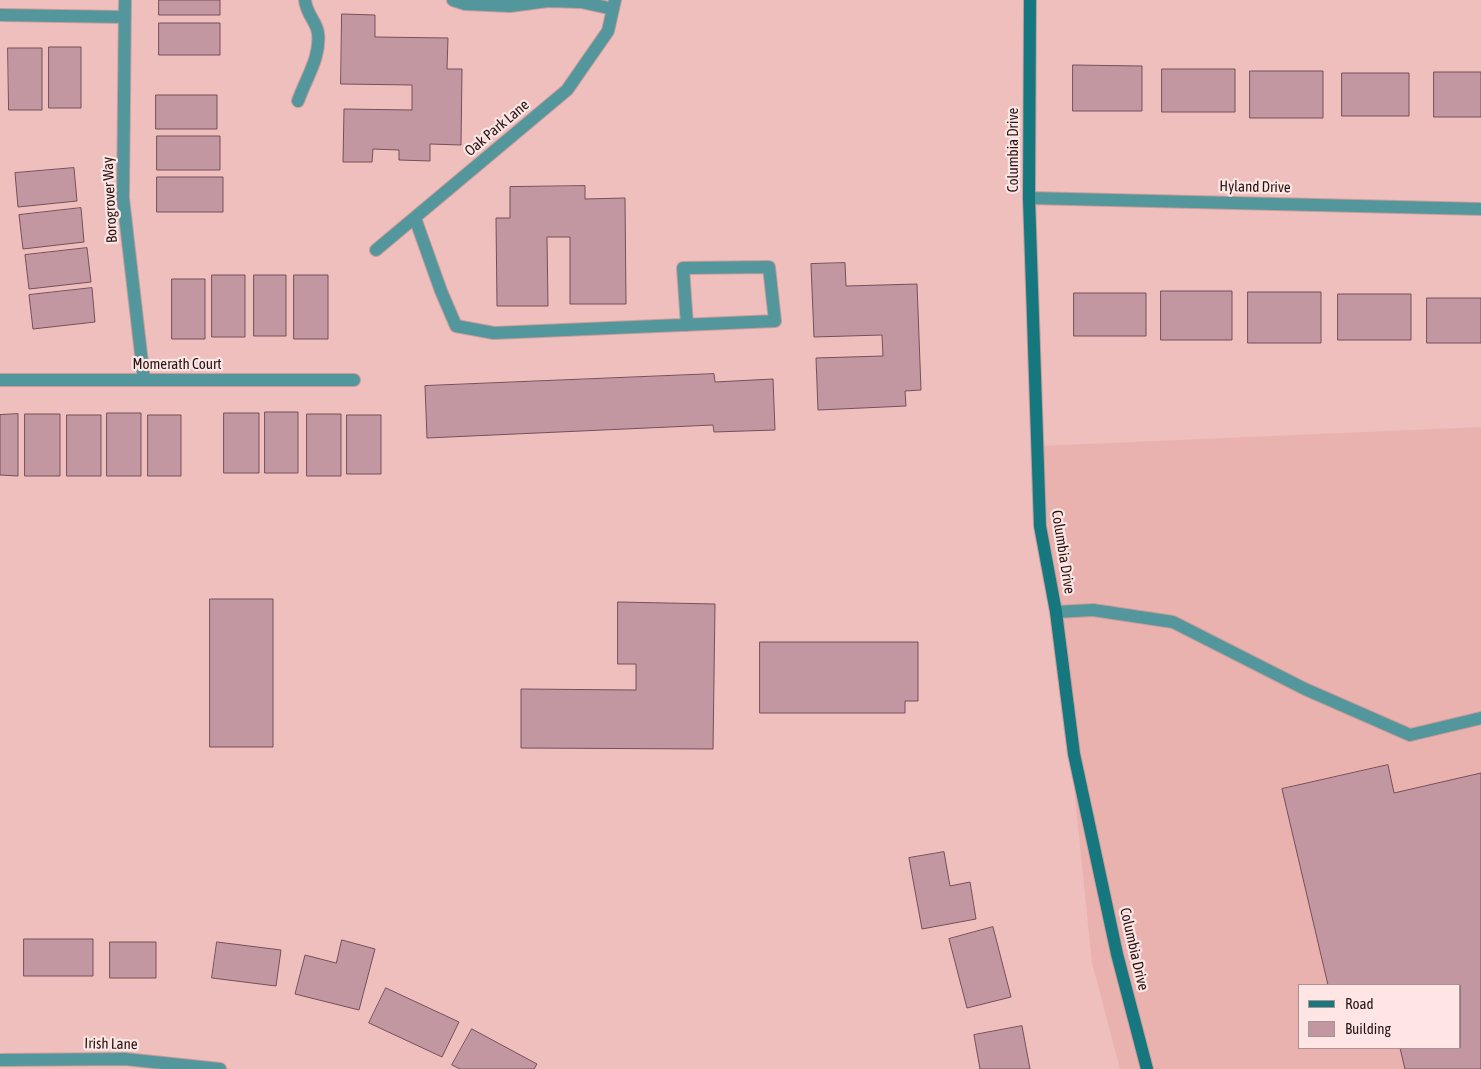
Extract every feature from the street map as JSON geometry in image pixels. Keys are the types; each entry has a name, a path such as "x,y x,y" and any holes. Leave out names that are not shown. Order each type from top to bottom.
{"main road":[{"name":"Columbia Drive","path":"1030,0 1029,198 1040,526 1056,612 1074,754 1117,954 1147,1069"}],"street":[{"name":"Borogrover Way","path":"124,0 123,198 144,380"},
{"path":"298,100 318,56 318,31 306,8 305,0"},
{"name":"Oak Park Lane","path":"376,250 567,90 608,31 614,5 548,1 510,6 465,4 453,0"},
{"path":"0,16 124,17"},
{"name":"Hyland Drive","path":"1029,198 1481,209"},
{"path":"415,218 441,291 456,326 494,333 687,325 775,321 769,267 683,268 687,325"},
{"name":"Momerath Court","path":"0,380 354,380"},
{"path":"1056,612 1093,610 1173,622 1305,689 1410,735 1481,718"},
{"name":"Irish Lane","path":"0,1060 220,1069"}],"shaded area":[{"path":"1481,427 1481,1069 1120,1069 1092,963 1039,446"}],"building":[{"path":"159,0 220,0 220,15 159,15"},
{"path":"342,14 375,15 375,37 448,38 447,69 462,69 461,145 430,144 430,161 399,160 399,150 373,149 372,162 343,162 344,109 412,110 412,85 341,84"},
{"path":"159,23 220,23 220,55 159,55"},
{"path":"49,47 81,47 81,108 49,108"},
{"path":"8,48 42,48 42,110 9,110"},
{"path":"1073,65 1142,66 1142,111 1073,111"},
{"path":"1162,69 1235,69 1235,112 1162,112"},
{"path":"1250,71 1323,71 1323,118 1250,118"},
{"path":"1434,72 1481,72 1481,117 1434,117"},
{"path":"1342,73 1409,73 1409,116 1342,116"},
{"path":"156,95 217,95 217,129 156,129"},
{"path":"157,136 220,136 220,170 157,170"},
{"path":"74,168 77,201 18,207 15,173"},
{"path":"157,177 223,177 223,212 157,212"},
{"path":"585,186 585,199 625,198 626,304 570,304 570,237 547,237 548,306 497,306 496,218 510,218 510,187"},
{"path":"81,208 84,242 23,249 19,215"},
{"path":"87,248 91,282 29,289 25,255"},
{"path":"845,263 846,286 917,284 921,390 905,391 906,406 818,410 816,358 883,356 882,335 814,337 811,264"},
{"path":"212,275 245,275 245,337 212,337"},
{"path":"254,275 286,275 286,336 254,336"},
{"path":"294,275 328,275 328,339 294,339"},
{"path":"172,279 205,279 205,339 172,339"},
{"path":"92,288 95,322 33,329 29,295"},
{"path":"1161,291 1232,291 1232,340 1161,340"},
{"path":"1248,292 1321,292 1321,343 1248,343"},
{"path":"1074,293 1146,293 1146,336 1074,336"},
{"path":"1338,294 1411,294 1411,340 1338,340"},
{"path":"1427,298 1481,298 1481,343 1427,343"},
{"path":"714,374 715,382 773,379 775,430 714,432 713,425 427,438 425,386"},
{"path":"265,412 298,412 298,473 265,473"},
{"path":"107,413 141,413 141,476 107,476"},
{"path":"224,413 259,413 259,473 224,473"},
{"path":"18,414 18,476 0,475 0,415"},
{"path":"25,414 60,414 60,476 25,476"},
{"path":"307,414 341,414 341,476 307,476"},
{"path":"67,415 101,415 101,476 67,476"},
{"path":"148,415 181,415 181,476 148,476"},
{"path":"347,415 381,415 381,474 347,474"},
{"path":"210,599 273,599 273,747 210,747"},
{"path":"618,602 715,604 713,749 521,748 521,689 636,690 636,664 618,664"},
{"path":"760,642 918,642 918,701 905,701 905,713 760,713"},
{"path":"1388,765 1394,793 1481,773 1481,1069 1405,1069 1400,1049 1461,1049 1461,984 1328,984 1282,789"},
{"path":"944,852 950,886 970,882 976,919 922,929 909,858"},
{"path":"993,927 1011,997 967,1008 949,939"},
{"path":"24,939 93,939 93,976 24,976"},
{"path":"342,940 375,949 359,1010 295,994 305,955 336,963"},
{"path":"110,942 156,942 156,978 110,978"},
{"path":"217,942 281,950 276,986 212,978"},
{"path":"386,988 459,1022 442,1057 369,1023"},
{"path":"1022,1026 1030,1069 980,1069 974,1035"},
{"path":"472,1029 537,1064 534,1069 460,1069 452,1065"}]}
